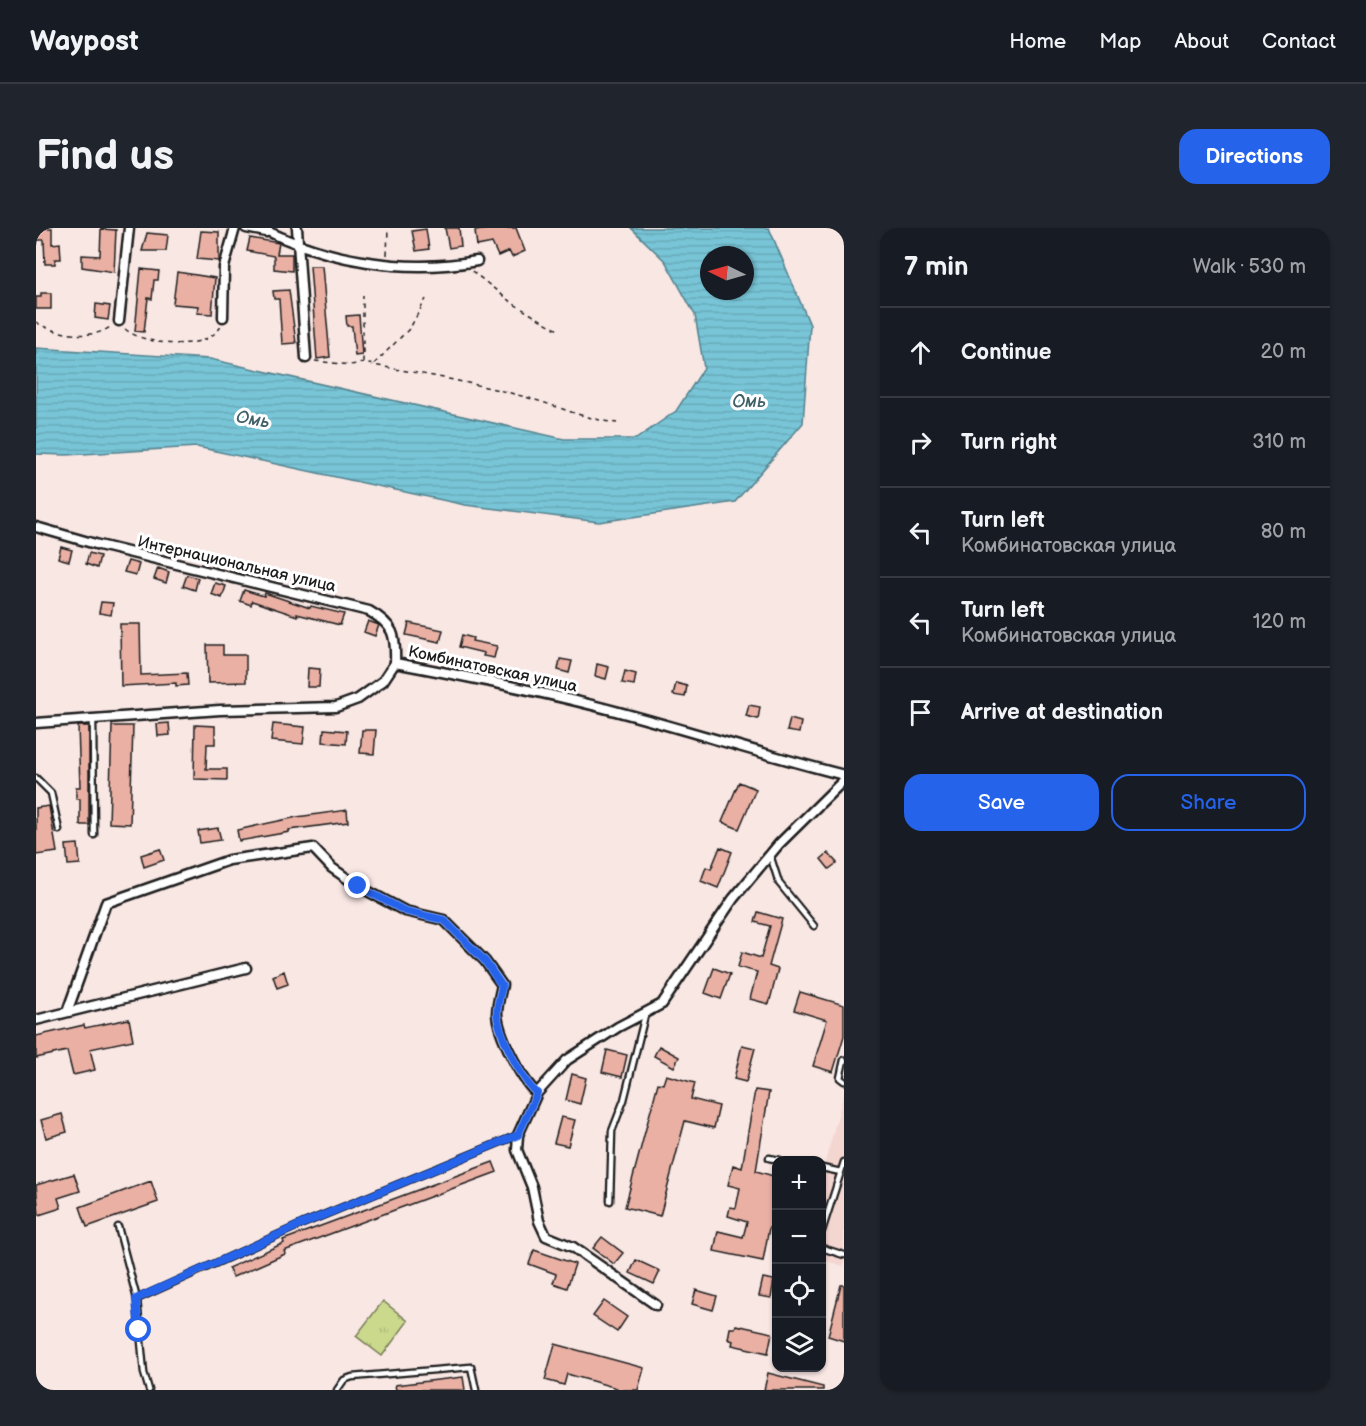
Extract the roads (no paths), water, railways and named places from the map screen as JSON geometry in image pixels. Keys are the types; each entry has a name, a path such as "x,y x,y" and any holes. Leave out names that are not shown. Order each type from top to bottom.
{"street":[{"path":"119,321 129,228"},
{"path":"223,317 224,267 235,228"},
{"path":"246,228 271,233"},
{"path":"261,228 296,242 361,261 386,265 411,267 477,261"},
{"path":"297,228 296,242 306,358"},
{"name":"Интернациональная улица","path":"36,527 99,545 369,611 386,621 394,634 395,663"},
{"name":"Комбинатовская улица","path":"36,723 220,710 336,707 358,699 383,681 395,663 503,684 619,712 744,750 844,775"},
{"path":"656,1305 573,1247 546,1236 539,1221 532,1187 517,1150 518,1135 537,1093 567,1060 618,1027 645,1015 662,1004 720,918 770,855 844,780"},
{"path":"68,1012 100,926 106,903 229,860 314,848 332,868 358,886 405,911 444,920 485,961 502,986 497,1014 511,1054 529,1087 537,1093"},
{"path":"36,1020 246,968"}],"lane":[{"path":"93,719 94,835"},
{"path":"36,778 51,793 59,830"},
{"path":"770,855 779,883 814,926"},
{"path":"610,1201 612,1131 624,1100 645,1015"},
{"path":"844,1060 840,1078 844,1081"},
{"path":"136,1299 302,1224 518,1135"},
{"path":"826,1219 844,1162"},
{"path":"826,1169 841,1172"},
{"path":"118,1227 136,1299 144,1373 149,1390"},
{"path":"826,1249 844,1255"},
{"path":"338,1390 344,1380 352,1377 471,1367 476,1390"}],"water":[{"name":"Омь","path":"631,228 769,228 810,325 803,423 735,502 599,522 465,505 197,447 67,455 36,454 36,348 210,359 564,439 636,439 676,411 704,368 695,315 665,261"}]}
